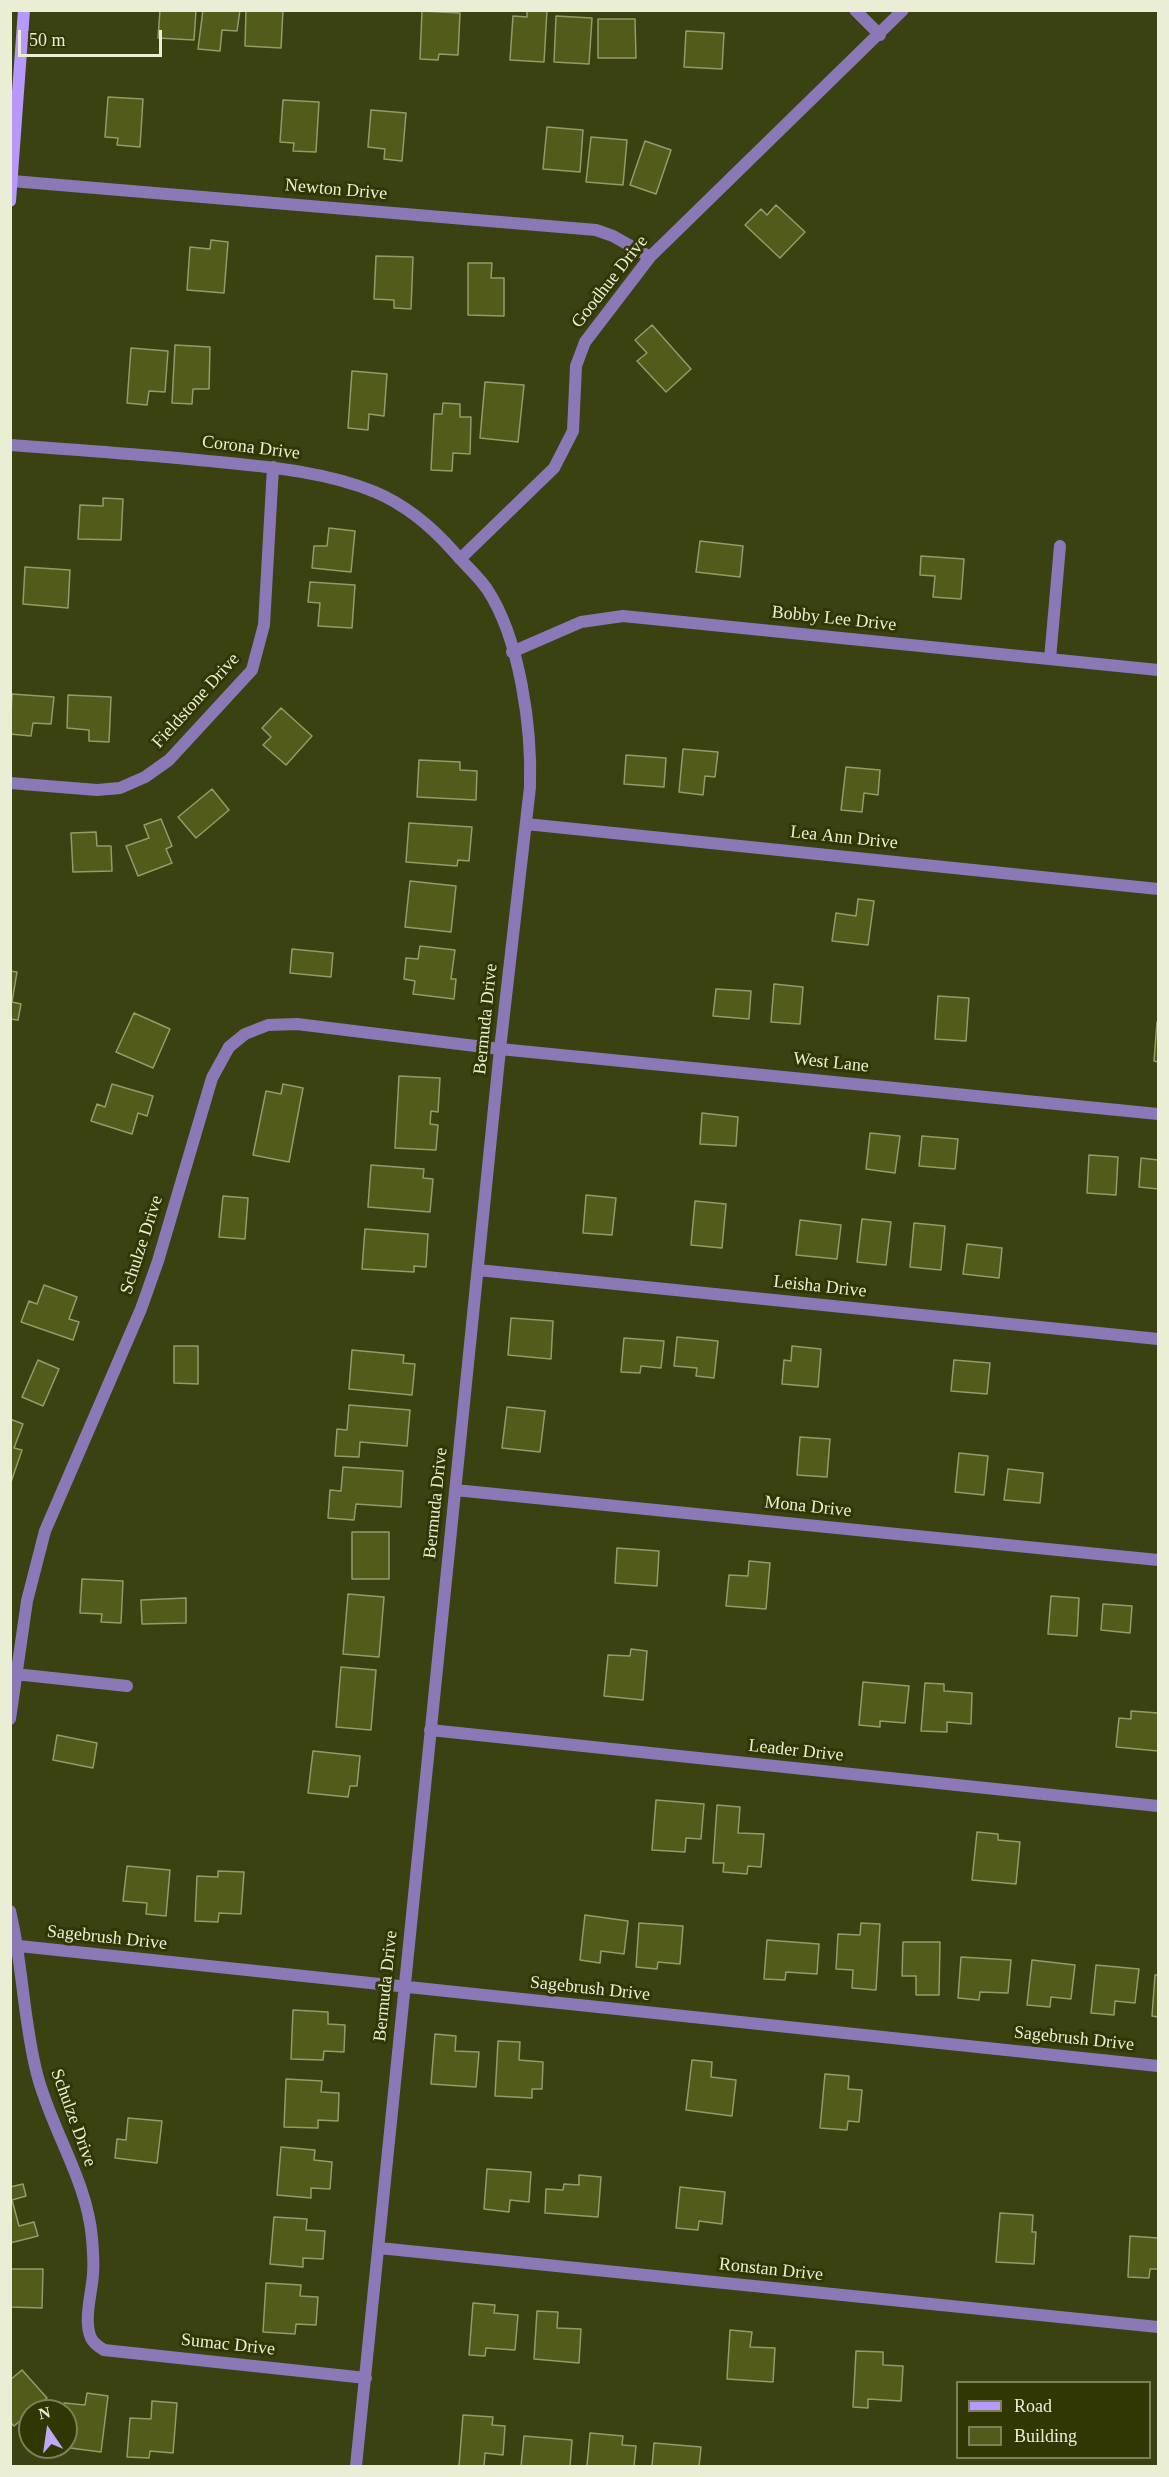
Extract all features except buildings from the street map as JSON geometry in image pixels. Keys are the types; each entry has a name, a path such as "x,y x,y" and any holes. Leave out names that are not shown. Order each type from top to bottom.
{"street":[{"path":"10,201 24,10"},
{"path":"855,10 880,35"},
{"name":"Goodhue Drive","path":"460,559 554,468 573,431 576,366 585,342 650,257 880,35 903,10"},
{"name":"Newton Drive","path":"12,181 596,230 613,236 650,257"},
{"name":"Corona Drive","path":"10,445 273,467 350,483 376,492 403,507 434,530 460,559"},
{"name":"Fieldstone Drive","path":"10,783 97,790 120,788 146,777 170,760 252,670 264,625 273,467"},
{"path":"1050,659 1060,546"},
{"name":"Bermuda Drive","path":"356,2466 500,1049 526,824 531,754 522,685 503,621 487,589 460,559"},
{"name":"Bobby Lee Drive","path":"512,652 581,622 623,616 1158,670"},
{"name":"Lea Ann Drive","path":"526,824 1158,889"},
{"name":"Schulze Drive","path":"10,1719 27,1601 45,1531 141,1308 158,1261 212,1078 229,1047 245,1034 268,1025 297,1024 500,1049"},
{"name":"West Lane","path":"500,1049 1158,1114"},
{"name":"Leisha Drive","path":"478,1270 1158,1339"},
{"name":"Mona Drive","path":"455,1490 1158,1560"},
{"path":"15,1674 127,1686"},
{"name":"Leader Drive","path":"430,1731 1158,1806"},
{"name":"Schulze Drive","path":"10,1911 19,1946 29,2039 37,2075 48,2111 79,2184 92,2236 94,2271 88,2320 91,2338"},
{"name":"Sagebrush Drive","path":"19,1946 1158,2066"},
{"name":"Ronstan Drive","path":"379,2248 1158,2326"},
{"name":"Sumac Drive","path":"91,2338 98,2347 104,2350 366,2378"}]}
